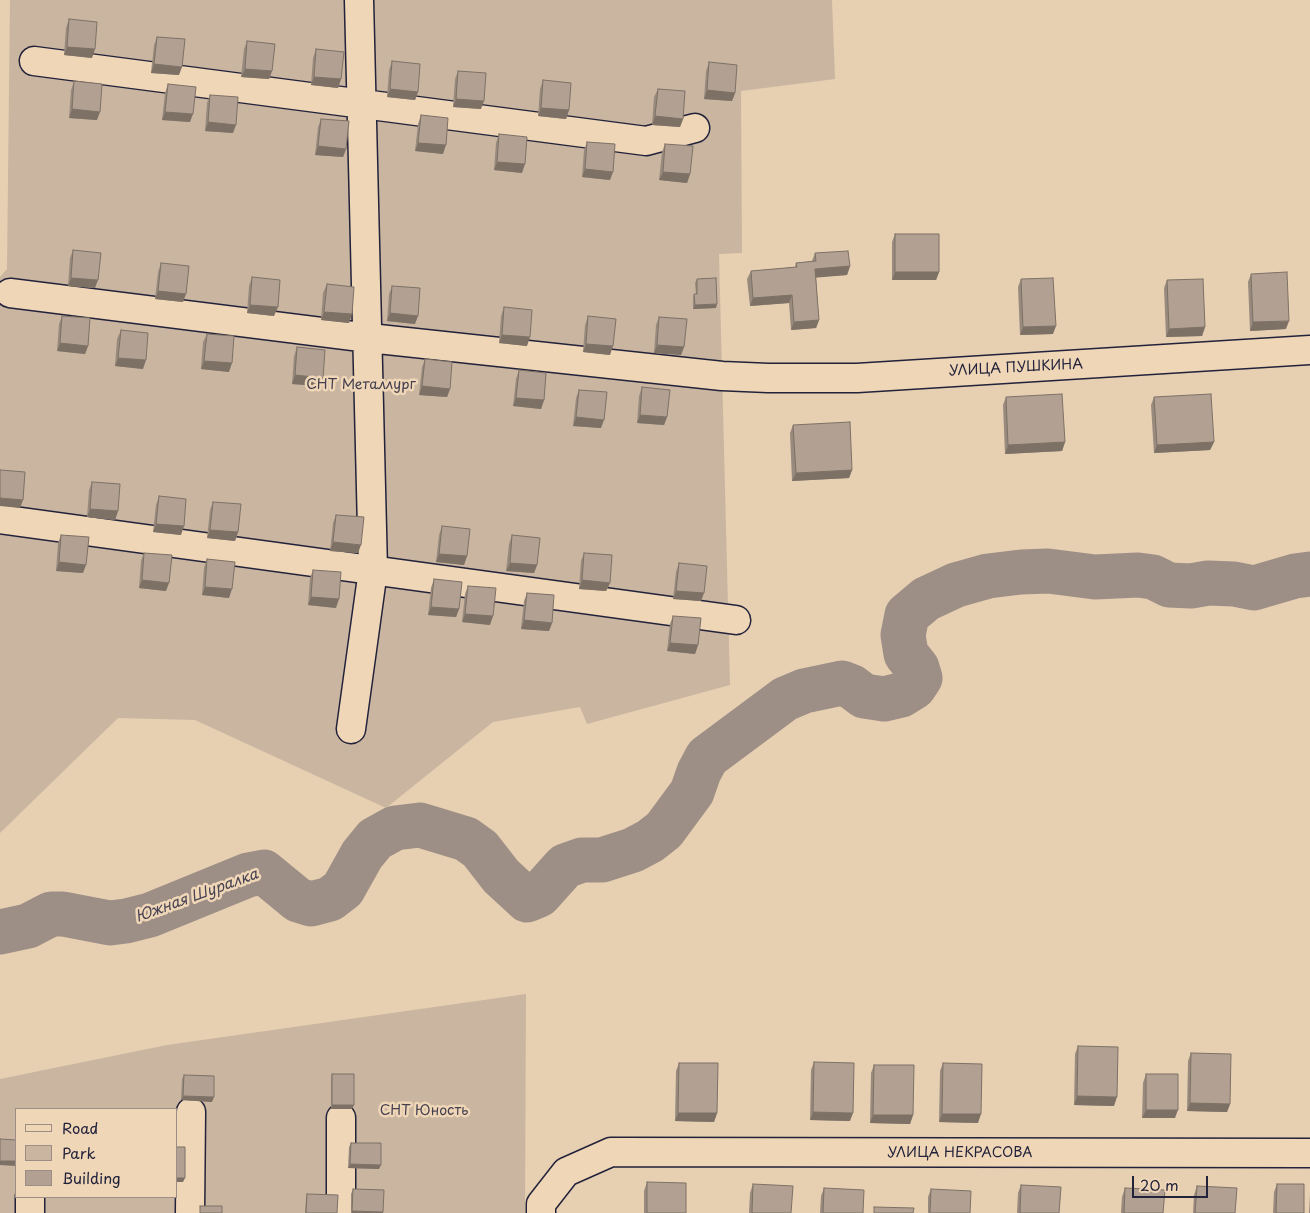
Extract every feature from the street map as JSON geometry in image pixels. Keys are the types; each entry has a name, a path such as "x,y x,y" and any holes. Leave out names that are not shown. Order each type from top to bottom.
{"street":[{"path":"351,729 373,570 369,338 359,0"},
{"path":"34,61 646,142 695,128"},
{"name":"УЛИЦА ПУШКИНА","path":"10,293 369,338 722,376 811,379 857,378 1310,350"},
{"path":"0,518 736,620"},
{"path":"190,1213 191,1112"},
{"path":"341,1118 341,1213"},
{"name":"УЛИЦА НЕКРАСОВА","path":"541,1213 541,1204 566,1172 611,1152 1310,1153"},
{"path":"30,1198 30,1213"}],"green space":[{"name":"СНТ Металлург","path":"10,0 832,0 835,79 741,91 742,253 719,254 730,685 587,724 580,707 493,722 386,808 195,720 118,718 0,833 0,277 7,269"},
{"name":"СНТ Юность","path":"526,994 525,1213 0,1213 0,1079 167,1045"}],"building":[{"path":"69,19 97,22 95,49 67,47"},
{"path":"157,37 185,39 182,67 154,64"},
{"path":"247,41 275,44 272,71 245,69"},
{"path":"316,49 344,52 341,79 314,77"},
{"path":"392,61 420,64 418,92 390,89"},
{"path":"709,62 737,65 735,93 707,90"},
{"path":"458,71 486,73 484,101 456,99"},
{"path":"543,80 571,83 569,110 541,108"},
{"path":"74,81 102,84 100,112 72,109"},
{"path":"168,84 196,87 193,114 165,112"},
{"path":"658,89 685,91 683,119 655,116"},
{"path":"210,95 238,97 236,125 208,122"},
{"path":"421,115 448,118 446,145 418,143"},
{"path":"321,119 349,121 346,149 318,146"},
{"path":"499,134 527,137 525,164 497,162"},
{"path":"587,142 615,144 613,172 585,169"},
{"path":"665,144 693,146 690,174 663,172"},
{"path":"895,234 939,234 939,272 895,272"},
{"path":"73,250 101,253 98,280 71,278"},
{"path":"848,251 850,266 815,269 819,320 794,322 792,295 753,298 751,271 797,267 796,263 816,261 815,253"},
{"path":"161,263 189,266 186,294 158,291"},
{"path":"1287,272 1289,321 1253,322 1251,274"},
{"path":"252,277 280,280 278,307 250,305"},
{"path":"716,278 717,304 695,305 694,294 697,294 697,279"},
{"path":"1053,278 1056,326 1023,327 1021,279"},
{"path":"1203,279 1205,327 1169,329 1167,280"},
{"path":"327,284 354,287 352,314 324,312"},
{"path":"392,286 420,288 418,316 390,313"},
{"path":"504,307 532,310 530,337 502,335"},
{"path":"62,316 90,318 88,346 60,343"},
{"path":"588,316 616,319 613,346 586,344"},
{"path":"659,317 687,319 684,347 657,345"},
{"path":"121,330 148,333 146,360 118,358"},
{"path":"207,334 234,336 232,363 204,361"},
{"path":"297,347 325,350 323,378 295,375"},
{"path":"425,359 452,362 450,389 422,386"},
{"path":"519,370 546,373 544,400 516,398"},
{"path":"642,387 670,390 667,417 640,415"},
{"path":"579,390 607,392 604,420 576,417"},
{"path":"1062,394 1065,442 1008,445 1006,397"},
{"path":"1211,394 1214,442 1157,445 1154,397"},
{"path":"850,422 852,470 796,473 793,425"},
{"path":"0,470 25,472 23,500 0,498"},
{"path":"92,482 120,484 118,511 90,509"},
{"path":"159,496 186,499 184,526 156,524"},
{"path":"213,502 241,504 238,532 210,530"},
{"path":"336,515 364,517 361,545 333,542"},
{"path":"442,526 470,529 467,556 439,554"},
{"path":"61,535 89,537 86,565 59,562"},
{"path":"512,535 540,538 537,565 510,563"},
{"path":"144,553 172,555 169,583 142,580"},
{"path":"584,553 612,555 610,583 582,580"},
{"path":"207,559 235,562 232,589 205,587"},
{"path":"679,563 707,566 704,593 676,591"},
{"path":"313,570 341,572 339,599 311,597"},
{"path":"434,579 462,582 459,609 431,607"},
{"path":"468,586 496,588 493,616 465,614"},
{"path":"527,593 554,595 552,623 524,620"},
{"path":"673,616 701,618 698,645 670,643"},
{"path":"1078,1046 1118,1047 1117,1097 1077,1096"},
{"path":"1191,1053 1231,1054 1230,1104 1190,1103"},
{"path":"814,1062 854,1063 853,1113 813,1112"},
{"path":"679,1063 718,1063 717,1113 678,1113"},
{"path":"943,1063 982,1064 981,1114 942,1114"},
{"path":"874,1065 914,1065 913,1115 873,1115"},
{"path":"332,1074 354,1074 354,1105 332,1105"},
{"path":"1146,1074 1178,1074 1178,1110 1146,1110"},
{"path":"184,1075 214,1076 214,1097 183,1096"},
{"path":"0,1139 15,1140 15,1161 0,1161"},
{"path":"351,1143 381,1143 381,1165 350,1164"},
{"path":"178,1147 185,1147 185,1178 178,1178"},
{"path":"647,1182 686,1183 686,1213 647,1213"},
{"path":"753,1184 793,1186 791,1213 752,1213"},
{"path":"1277,1184 1304,1184 1304,1213 1276,1213"},
{"path":"1021,1185 1061,1187 1059,1213 1020,1213"},
{"path":"1197,1186 1237,1188 1235,1213 1195,1213"},
{"path":"824,1188 864,1190 863,1213 823,1213"},
{"path":"1125,1188 1165,1190 1163,1213 1124,1213"},
{"path":"353,1189 384,1190 383,1212 352,1211"},
{"path":"931,1189 971,1191 970,1213 930,1213"},
{"path":"307,1194 338,1195 337,1213 306,1213"},
{"path":"200,1206 222,1206 222,1213 200,1213"},
{"path":"874,1207 914,1208 913,1213 874,1213"}],"waterway":[{"name":"Южная Шуралка","path":"0,932 28,926 51,914 63,914 110,923 126,921 150,915 248,875 264,872 298,900 311,904 330,899 343,889 362,855 375,839 395,828 420,825 466,839 480,849 501,876 527,900 539,895 565,866 582,860 602,860 633,850 650,841 664,830 692,792 707,757 785,699 804,691 842,683 852,687 864,696 884,699 901,695 914,687 920,678 917,668 906,654 903,635 907,615 926,599 956,585 988,576 1048,571 1095,577 1138,575 1153,577 1169,585 1191,586 1208,583 1234,584 1254,588 1295,576 1310,574"}]}
